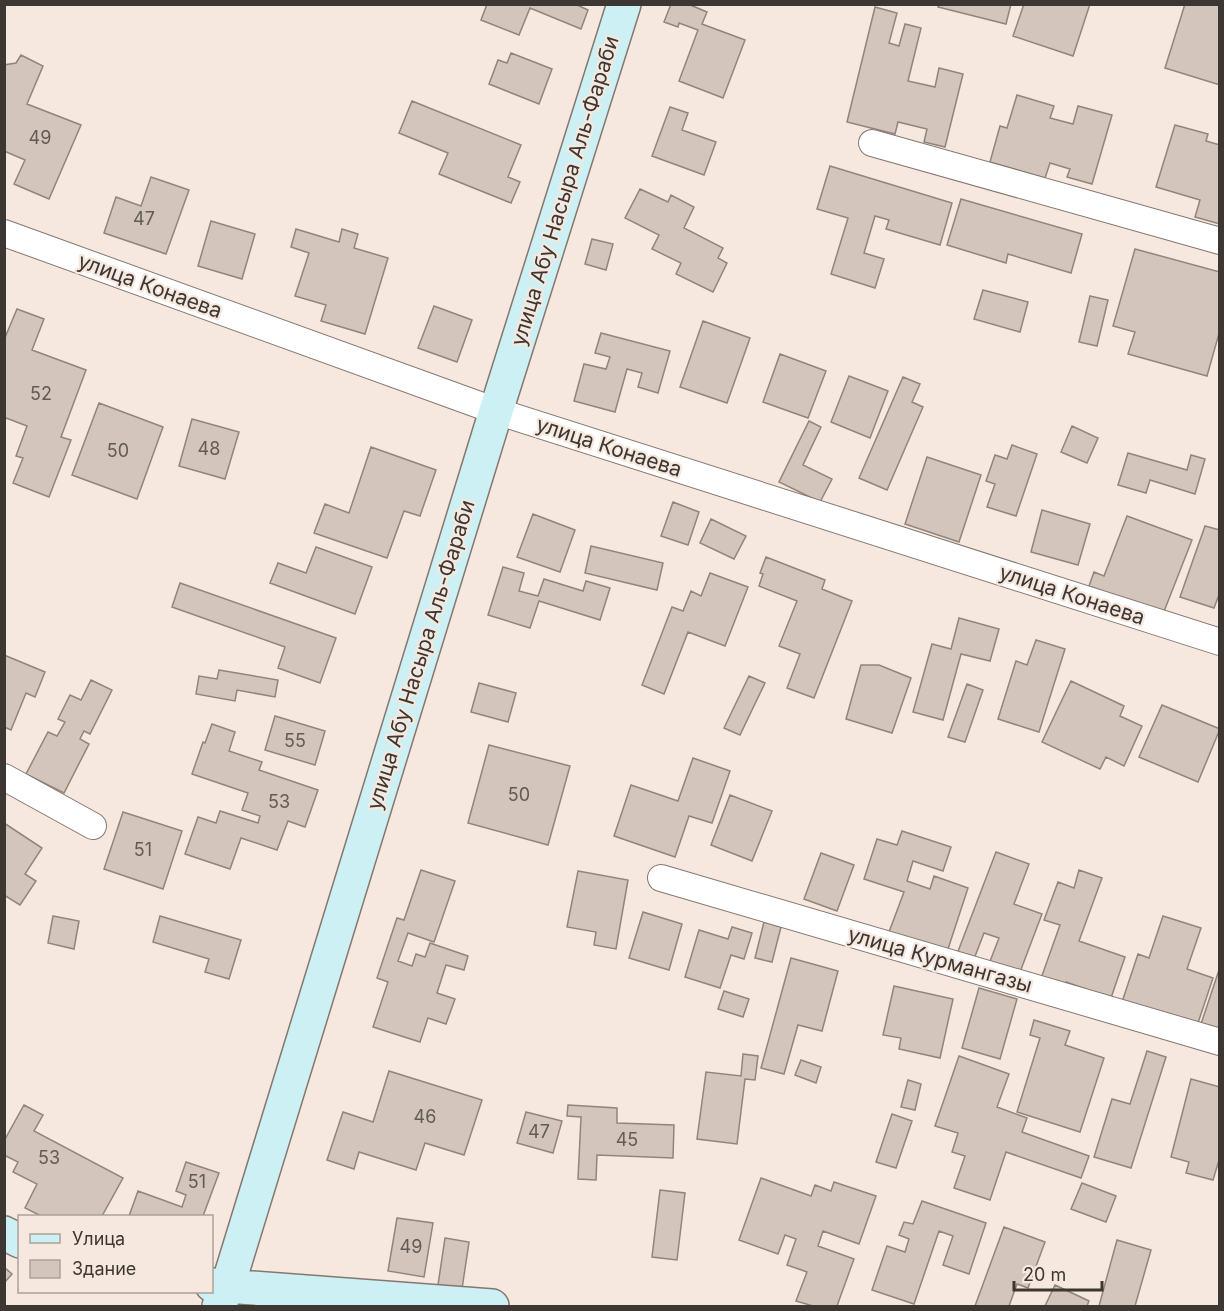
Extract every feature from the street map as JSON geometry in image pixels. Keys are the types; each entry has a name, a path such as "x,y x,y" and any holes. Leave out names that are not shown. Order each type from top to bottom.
{"street":[{"name":"улица Абу Насыра Аль-Фараби","path":"220,1292 624,4"},
{"path":"872,143 1220,241"},
{"name":"улица Конаева","path":"4,232 496,411 1220,642"},
{"path":"4,777 93,826"},
{"name":"улица Курмангазы","path":"661,879 1220,1042"},
{"path":"4,1233 18,1239"},
{"path":"220,1292 492,1306"}],"building":[{"path":"487,4 575,4 588,10 581,29 530,8 519,35 481,20"},
{"path":"671,4 688,4 707,12 702,24 745,40 723,98 679,81 698,30 679,23 678,27 664,22"},
{"path":"939,4 1011,4 1006,24 938,7"},
{"path":"1024,4 1090,4 1073,56 1013,36"},
{"path":"1185,4 1220,4 1220,85 1165,68"},
{"path":"875,7 897,13 889,43 899,46 905,24 921,28 908,81 935,87 939,68 963,74 945,147 924,142 927,129 898,122 895,134 847,122"},
{"path":"511,53 552,69 539,104 489,84 498,60 507,63"},
{"path":"21,55 43,66 27,104 81,125 49,199 14,184 25,160 4,151 4,65 16,63"},
{"path":"1017,95 1054,106 1050,118 1073,124 1078,106 1112,115 1092,184 1067,177 1070,169 1050,163 1045,178 990,162 1000,126 1007,128"},
{"path":"412,101 521,145 508,177 520,182 511,203 439,174 448,153 399,133"},
{"path":"670,107 688,113 682,130 716,142 704,175 652,156"},
{"path":"1175,125 1208,134 1206,141 1220,145 1220,224 1195,217 1200,200 1156,187"},
{"path":"830,166 952,203 940,245 886,229 889,220 875,216 864,253 884,259 875,288 831,274 848,218 817,209"},
{"path":"151,177 189,190 166,254 104,233 116,197 141,206"},
{"path":"640,189 668,202 671,195 694,207 684,228 723,248 718,258 727,263 713,292 676,274 681,263 652,249 659,235 625,218"},
{"path":"961,199 1082,234 1071,273 1008,254 1006,263 947,245"},
{"path":"211,221 255,234 242,279 198,266"},
{"path":"296,229 339,242 342,229 358,234 354,248 388,258 365,334 321,321 326,305 295,296 309,253 291,247"},
{"path":"592,239 613,244 606,270 585,264"},
{"path":"1135,249 1220,272 1220,330 1207,376 1128,354 1135,332 1113,326"},
{"path":"983,290 1028,302 1020,332 974,319"},
{"path":"1090,296 1108,300 1097,346 1079,342"},
{"path":"434,306 472,320 457,362 418,348"},
{"path":"17,309 44,319 32,350 86,370 61,437 71,440 49,497 13,483 23,458 16,456 27,426 6,418 4,422 4,340"},
{"path":"703,321 750,338 727,403 680,387"},
{"path":"601,333 670,351 658,393 638,387 642,373 627,369 615,412 574,401 584,364 606,369 610,357 595,353"},
{"path":"780,354 826,371 808,418 763,402"},
{"path":"849,376 888,391 870,438 831,422"},
{"path":"903,377 920,384 912,402 923,407 887,490 859,478"},
{"path":"99,403 163,427 137,499 72,475"},
{"path":"192,419 239,432 225,479 179,466"},
{"path":"809,421 821,427 803,465 832,479 820,502 779,482"},
{"path":"1072,426 1098,438 1087,463 1061,452"},
{"path":"1012,445 1037,454 1016,516 987,507 995,484 986,481 995,455 1007,459"},
{"path":"371,447 436,470 420,516 404,511 387,558 314,533 325,504 349,513"},
{"path":"1128,453 1187,470 1191,455 1205,459 1195,494 1150,480 1146,493 1118,485"},
{"path":"927,457 981,475 959,542 905,524"},
{"path":"673,502 699,512 688,545 661,536"},
{"path":"1042,510 1090,524 1078,565 1031,552"},
{"path":"533,514 575,530 560,572 517,557"},
{"path":"1127,516 1192,540 1163,614 1089,586 1094,572 1104,576"},
{"path":"711,519 746,536 734,559 700,543"},
{"path":"1205,526 1220,530 1220,592 1214,608 1180,597"},
{"path":"591,546 663,563 657,590 585,573"},
{"path":"316,547 372,567 355,614 270,583 278,563 306,573"},
{"path":"766,557 825,580 822,589 852,601 814,698 787,688 800,654 779,646 797,601 759,586 763,574 760,573"},
{"path":"503,567 524,573 519,591 538,596 544,579 583,591 586,581 610,588 600,620 539,601 530,628 488,615"},
{"path":"710,573 748,587 725,646 688,632 664,694 642,685 672,607 683,611 691,591 701,596"},
{"path":"180,583 336,638 320,683 278,668 285,647 172,607"},
{"path":"959,618 999,629 990,661 961,654 943,720 913,712 932,644 951,649"},
{"path":"1036,640 1065,649 1039,732 998,719 1016,661 1027,665"},
{"path":"4,655 45,672 35,697 26,693 11,730 4,727"},
{"path":"861,665 879,665 911,678 892,733 846,719"},
{"path":"219,670 278,680 275,697 237,690 235,701 196,694 199,676 217,679"},
{"path":"749,676 765,683 740,735 724,728"},
{"path":"91,680 112,690 90,734 84,731 80,739 89,744 64,793 26,774 48,732 57,736 65,722 58,719 70,695 81,700"},
{"path":"1071,681 1124,706 1120,716 1142,726 1124,766 1106,757 1100,769 1042,742"},
{"path":"479,683 516,693 508,722 471,712"},
{"path":"967,684 983,690 965,742 948,737"},
{"path":"1162,705 1220,729 1198,782 1139,757"},
{"path":"275,716 325,731 315,765 265,750"},
{"path":"212,724 235,732 229,751 262,762 259,770 318,790 305,827 288,821 277,850 241,838 230,869 185,854 198,817 216,823 220,811 258,823 260,816 242,810 248,793 192,774"},
{"path":"489,745 570,766 548,845 468,823"},
{"path":"693,758 730,771 712,823 689,816 675,857 614,836 631,785 678,801"},
{"path":"730,795 772,811 752,861 711,845"},
{"path":"123,812 182,831 163,889 104,869"},
{"path":"4,823 42,848 25,874 36,881 20,905 4,895"},
{"path":"902,831 951,847 943,871 913,861 907,881 930,889 934,876 968,888 947,952 889,932 904,892 864,879 877,839 897,845"},
{"path":"996,852 1029,864 1014,904 1042,914 1017,980 987,969 999,938 984,933 974,959 957,954"},
{"path":"821,853 854,865 837,911 804,899"},
{"path":"421,870 455,881 434,942 408,933 398,961 412,966 416,954 425,957 430,943 468,956 464,970 446,965 437,993 455,999 446,1024 428,1018 420,1042 373,1027 388,982 377,978 397,918 404,920"},
{"path":"1079,870 1102,878 1079,941 1125,957 1111,998 1066,982 1062,992 1039,984 1060,925 1044,920 1058,882 1074,888"},
{"path":"578,871 628,880 616,949 594,945 596,932 567,927"},
{"path":"643,912 682,924 669,970 629,958"},
{"path":"53,916 79,921 74,949 48,943"},
{"path":"160,916 241,940 229,979 205,972 209,959 153,942"},
{"path":"1163,916 1201,928 1187,969 1213,978 1196,1029 1121,1005 1138,954 1149,958"},
{"path":"764,922 781,927 772,962 755,958"},
{"path":"732,927 752,933 744,959 731,955 720,988 685,977 699,930 728,939"},
{"path":"791,958 838,971 822,1031 798,1025 784,1074 761,1068"},
{"path":"1220,967 1220,1033 1200,1027"},
{"path":"894,986 953,999 940,1058 899,1049 901,1038 883,1035"},
{"path":"979,988 1017,999 1000,1059 962,1048"},
{"path":"724,991 749,999 743,1017 718,1009"},
{"path":"1034,1020 1070,1031 1065,1045 1104,1058 1080,1132 1017,1112 1040,1038 1030,1035"},
{"path":"1147,1051 1166,1057 1131,1168 1094,1157 1112,1099 1130,1104"},
{"path":"743,1054 758,1056 755,1080 745,1079 737,1144 697,1139 706,1072 741,1076"},
{"path":"959,1056 1009,1074 997,1107 1027,1118 1022,1132 1089,1156 1081,1178 1006,1152 990,1200 954,1188 965,1156 952,1152 958,1133 935,1126"},
{"path":"801,1060 821,1067 816,1083 795,1075"},
{"path":"389,1071 482,1100 464,1155 425,1143 416,1170 359,1152 354,1169 327,1160 343,1112 373,1122"},
{"path":"1191,1079 1220,1087 1220,1157 1213,1180 1186,1173 1189,1162 1171,1157"},
{"path":"908,1080 921,1084 915,1110 901,1107"},
{"path":"24,1105 43,1115 34,1131 123,1178 103,1215 39,1215 25,1208 37,1184 13,1172 18,1162 4,1155 4,1141"},
{"path":"568,1105 617,1108 617,1123 674,1125 673,1158 597,1155 596,1180 578,1179 581,1117 567,1116"},
{"path":"526,1112 562,1121 553,1153 517,1143"},
{"path":"892,1114 912,1121 896,1168 876,1162"},
{"path":"186,1162 219,1173 203,1215 129,1215 138,1191 182,1207 186,1195 176,1191"},
{"path":"761,1178 811,1196 815,1185 831,1191 834,1182 876,1196 859,1244 823,1231 818,1246 854,1259 837,1306 813,1306 796,1301 807,1272 787,1265 796,1239 785,1235 778,1254 739,1240"},
{"path":"1082,1183 1116,1196 1106,1222 1071,1209"},
{"path":"660,1190 685,1193 677,1260 652,1257"},
{"path":"922,1201 986,1223 969,1274 943,1265 953,1236 939,1231 914,1304 872,1290 887,1246 905,1252 909,1239 899,1235 904,1222 913,1224"},
{"path":"397,1218 433,1223 424,1277 388,1271"},
{"path":"1004,1227 1045,1242 1028,1288 1017,1284 1009,1306 975,1306"},
{"path":"445,1238 469,1242 462,1289 438,1285"},
{"path":"1117,1240 1151,1250 1135,1306 1099,1306"},
{"path":"4,1267 12,1274 4,1283"},
{"path":"1055,1285 1089,1301 1087,1306 1045,1306"}]}
